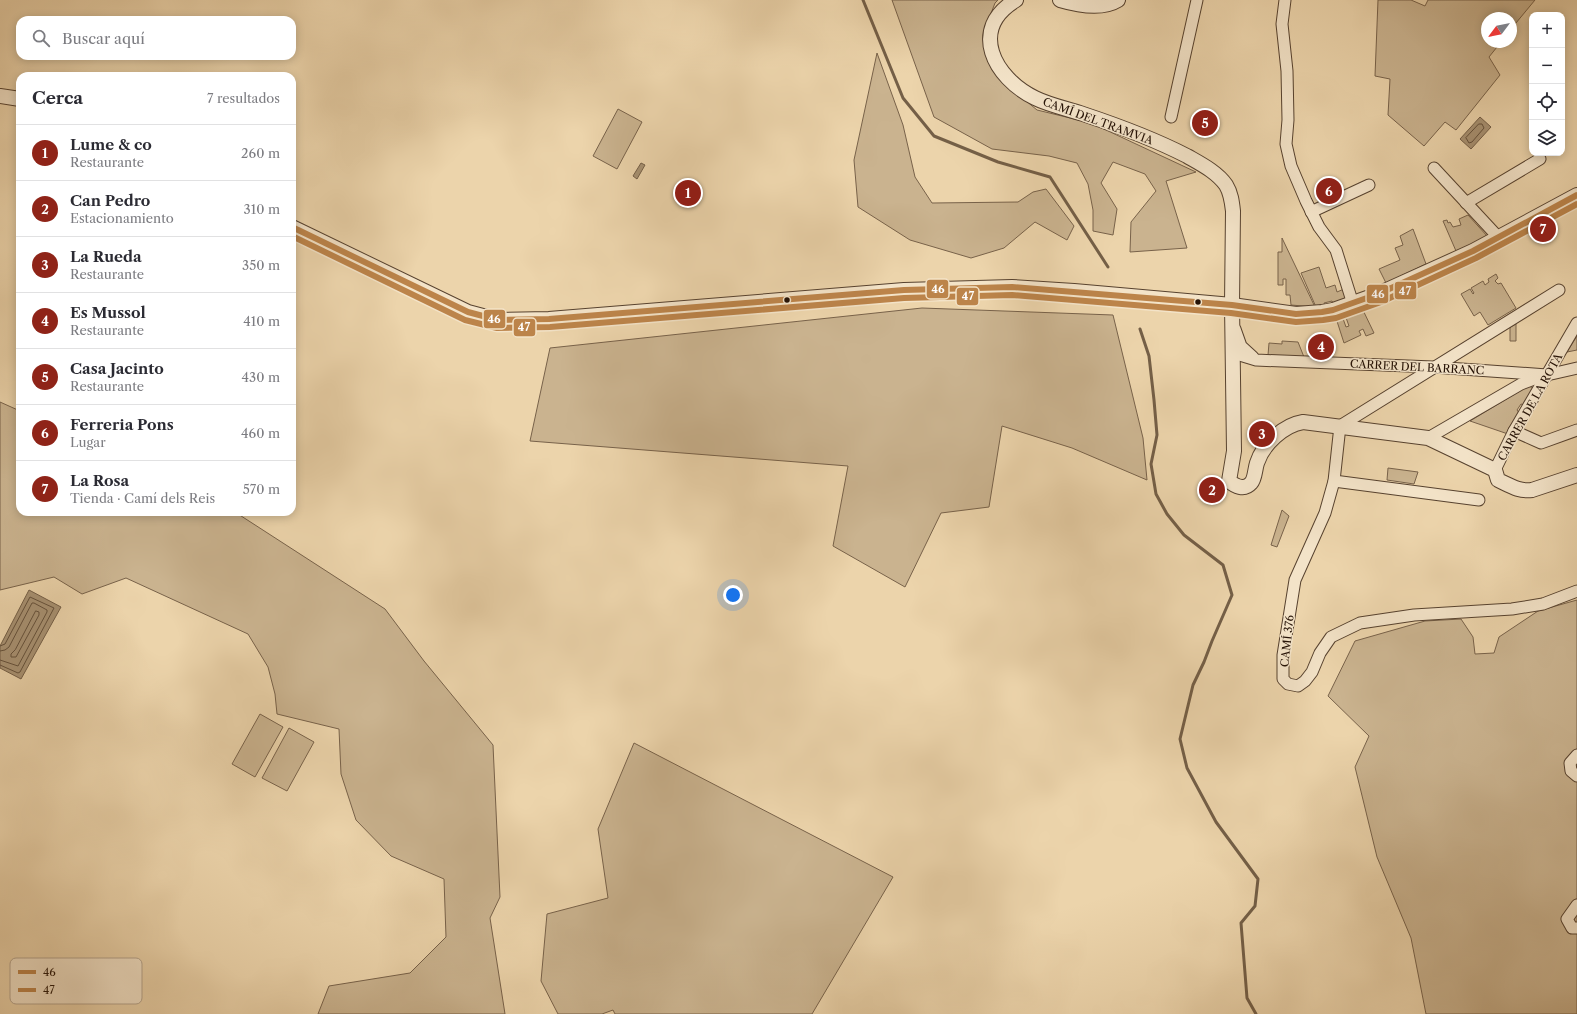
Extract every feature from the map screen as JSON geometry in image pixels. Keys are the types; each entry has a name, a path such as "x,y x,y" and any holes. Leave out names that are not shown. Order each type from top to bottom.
{"street":[{"name":"CAMÍ DEL TRAMVIA","path":"1016,0 1004,9 994,20 990,35 990,50 1000,68 1012,84 1035,98 1129,130 1175,150 1214,173 1225,185 1232,198 1234,451 1229,481 1235,486 1246,487 1251,483 1256,464 1262,452 1276,436 1291,425 1304,422 1340,426"},
{"path":"1060,0 1077,5 1103,5 1114,3 1118,0"},
{"path":"1171,117 1197,0"},
{"path":"1285,0 1282,24 1287,71 1288,120 1286,144 1291,166 1311,212 1319,227 1336,250 1353,304"},
{"path":"0,96 16,98"},
{"path":"1466,203 1540,159"},
{"path":"1434,168 1499,238"},
{"path":"1311,212 1369,185"},
{"path":"296,229 468,312 498,320 542,319 904,290 1012,287 1232,305 1296,314 1322,312 1353,304 1378,294 1499,238 1577,195"},
{"path":"1340,426 1559,290"},
{"path":"1232,320 1241,346 1256,360"},
{"name":"CARRER DE LA ROTA","path":"1495,470 1514,431 1577,323"},
{"name":"CARRER DEL BARRANC","path":"1233,353 1256,360 1434,367 1547,375 1577,368"},
{"path":"1428,438 1521,384 1547,375"},
{"path":"1340,426 1428,438 1495,470 1498,480 1518,490 1532,490 1577,475"},
{"name":"CAMÍ 376","path":"1340,426 1334,481 1324,517 1295,580 1283,656 1283,679 1288,684 1298,686 1305,681 1312,672 1320,653 1332,636 1360,623 1414,614 1512,609 1542,604 1577,591"},
{"path":"1514,431 1541,443 1577,430"},
{"path":"1334,481 1479,500"},
{"path":"1577,756 1570,763 1571,770 1577,776"},
{"path":"1577,905 1567,919 1572,928 1577,928"}],"shaded area":[{"path":"892,0 998,0 995,3 985,29 986,49 1012,89 1037,110 1091,123 1196,172 1166,181 1187,248 1130,252 1131,222 1156,191 1145,174 1113,162 1101,183 1117,209 1113,235 1093,231 1093,210 1088,184 1077,163 1049,156 992,149 934,117"},
{"path":"1378,0 1411,0 1425,6 1428,0 1535,0 1517,22 1517,12 1481,12 1481,48 1496,48 1489,57 1500,75 1456,130 1445,122 1424,146 1388,115 1390,79 1375,76"},
{"path":"877,53 903,125 915,177 932,203 1018,202 1033,192 1046,189 1074,226 1067,240 1035,222 1004,248 971,258 910,240 858,207 854,160"},
{"path":"618,109 642,122 617,169 593,156"},
{"path":"1468,215 1488,237 1456,251 1443,221 1447,220 1453,227 1461,225 1459,219"},
{"path":"1413,229 1426,264 1386,283 1379,269 1400,260 1395,248 1403,245 1400,236"},
{"path":"1282,238 1315,307 1291,305 1290,295 1286,295 1286,279 1283,279 1283,285 1278,285 1278,252 1282,252"},
{"path":"1319,267 1326,288 1335,285 1337,292 1344,289 1347,298 1333,303 1332,301 1324,303 1325,306 1316,307 1301,273"},
{"path":"1496,274 1498,278 1495,281 1498,284 1501,283 1516,308 1488,325 1480,312 1474,316 1461,294 1470,289 1473,294 1474,293 1471,288 1483,281 1485,285 1489,282 1488,279"},
{"path":"1361,306 1374,333 1366,336 1363,329 1359,331 1361,335 1344,343 1335,315 1341,313 1346,327 1349,326 1344,312"},
{"path":"922,308 1113,315 1143,438 1147,480 1072,448 1002,426 989,507 941,513 905,587 833,546 848,466 530,441 550,348"},
{"path":"1516,324 1516,341 1510,341 1510,327"},
{"path":"1577,336 1577,350 1567,352"},
{"path":"1282,341 1298,342 1304,357 1268,355 1269,343 1282,344"},
{"path":"1528,386 1534,388 1524,405 1521,404 1517,410 1520,414 1508,434 1470,421"},
{"path":"0,402 16,409 16,516 241,516 385,609 424,661 493,745 500,897 490,918 505,1014 318,1014 329,986 410,973 446,937 444,879 391,856 356,820 341,774 339,729 277,714 275,694 268,667 248,634 126,578 82,594 54,577 0,590"},
{"path":"1388,468 1418,472 1414,484 1387,480"},
{"path":"1282,510 1289,516 1277,547 1271,545"},
{"path":"1577,600 1577,1014 1426,1014 1411,938 1377,857 1355,767 1369,736 1328,696 1355,641 1425,621 1461,619 1473,637 1475,654 1494,653 1499,637 1538,611"},
{"path":"260,714 283,727 255,777 232,764"},
{"path":"289,728 314,742 287,791 262,778"},
{"path":"634,743 893,877 812,1014 615,1014 613,1010 602,1014 558,1014 541,981 547,914 608,898 598,829"}],"water":[{"path":"1480,117 1491,127 1471,149 1460,139"},
{"path":"641,163 645,165 637,179 633,176"},
{"path":"29,590 61,607 21,679 0,668 0,646"}],"waterway":[{"path":"863,0 903,98 934,136 998,162 1050,177 1108,267"},
{"path":"1140,329 1149,356 1154,400 1157,435 1151,464 1156,494 1167,514 1184,535 1223,565 1232,595 1193,685 1180,739 1187,768 1216,822 1258,879 1255,906 1241,923 1247,998 1256,1014"}],"transit line":[{"name":"46","path":"296,229 468,312 498,320 549,319 904,290 1012,287 1232,305 1296,314 1333,310 1378,294 1473,251 1577,195"},
{"name":"47","path":"296,238 465,320 497,328 550,327 904,298 1012,295 1231,313 1296,322 1336,318 1381,302 1476,258 1577,204"}],"place":[{"name":"Casa Jacinto","path":"1205,123"},
{"name":"Ferreria Pons","path":"1329,191"},
{"name":"Lume & co","path":"688,193"},
{"name":"La Rosa","path":"1543,229"},
{"name":"Es Mussol","path":"1321,347"},
{"name":"La Rueda","path":"1262,434"},
{"name":"Can Pedro","path":"1212,490"}]}
